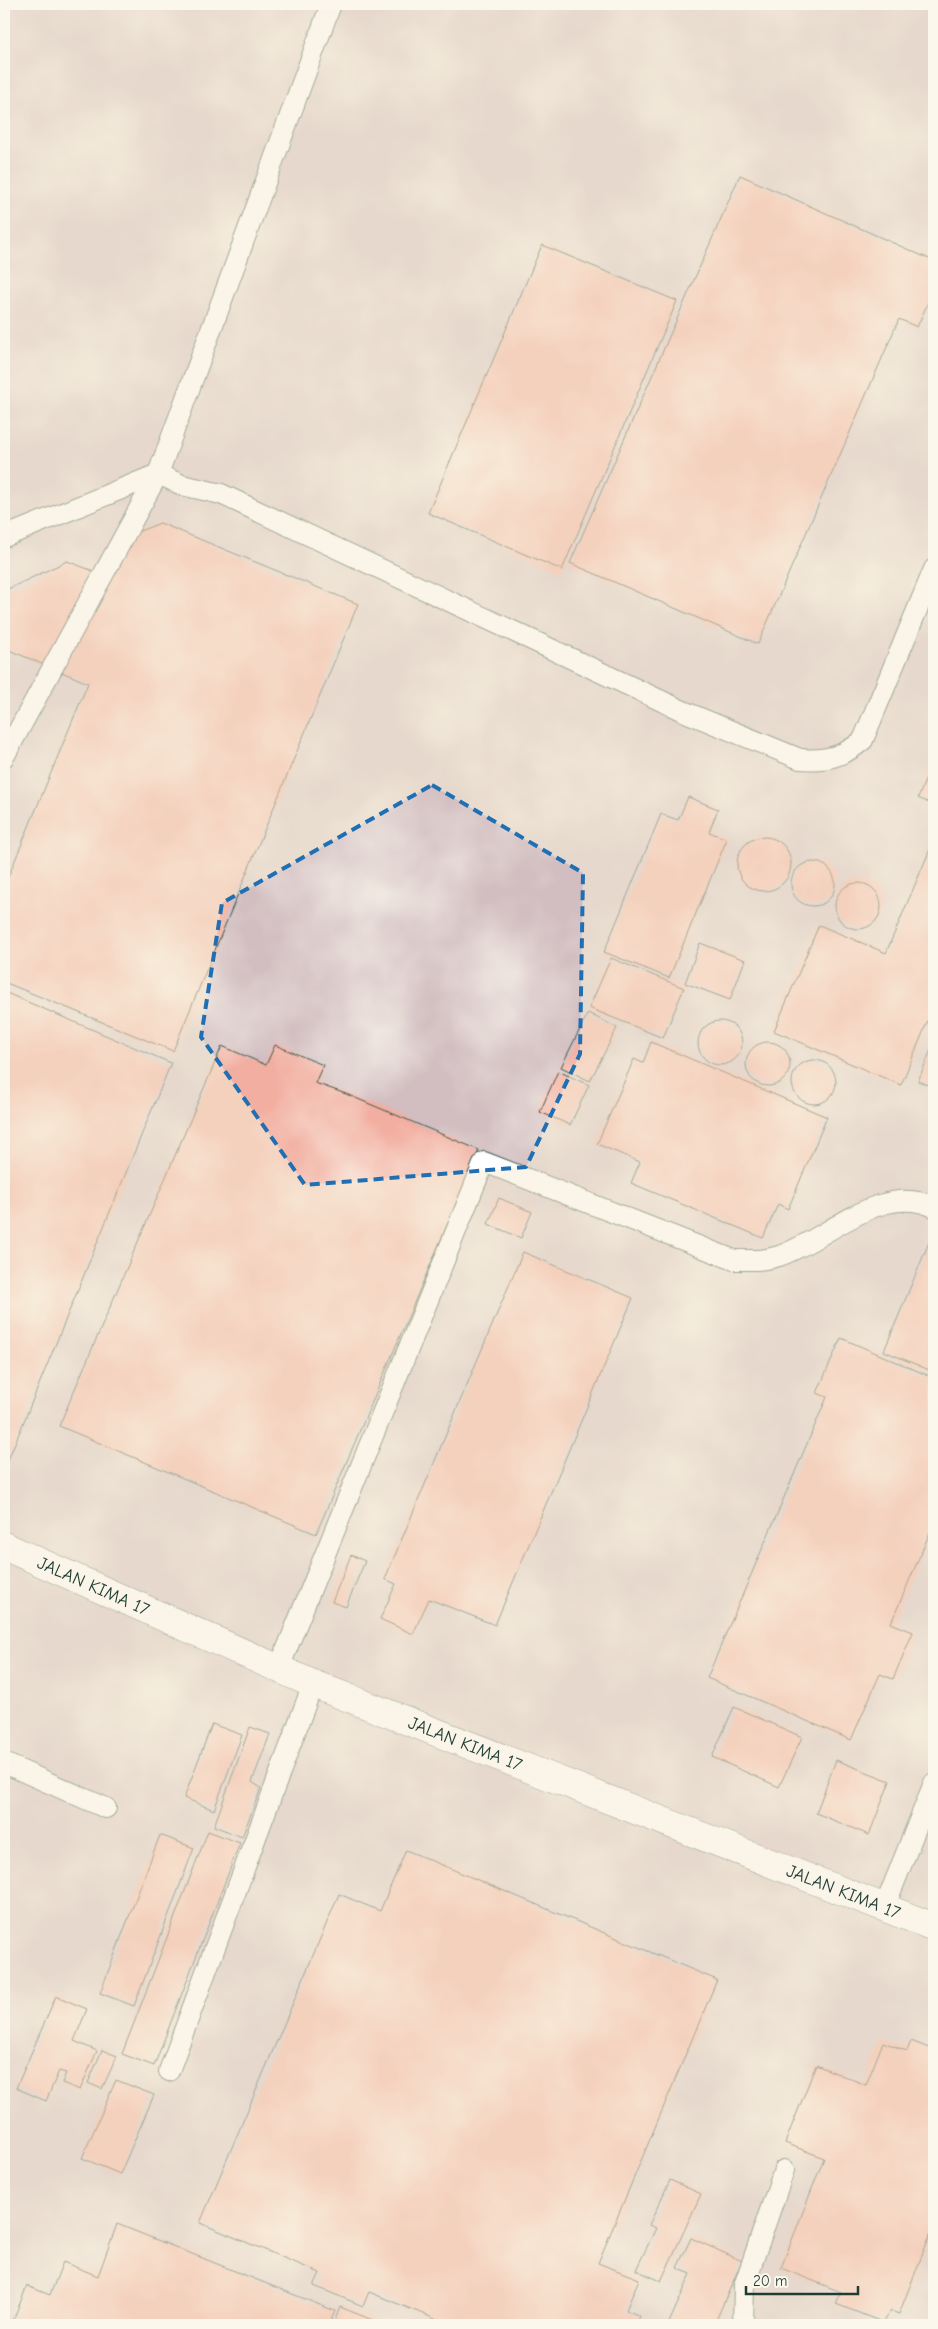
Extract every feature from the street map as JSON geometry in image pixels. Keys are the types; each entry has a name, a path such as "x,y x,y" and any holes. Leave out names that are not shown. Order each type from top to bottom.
{"street":[{"name":"JALAN KIMA 17","path":"4,1546 313,1684 934,1926"}],"lane":[{"path":"4,757 158,474 331,4"},
{"path":"4,537 158,474 182,485 221,494 683,711 800,758 817,760 834,758 850,752 863,740 934,569"},
{"path":"279,1668 484,1162 734,1260 761,1261 781,1255 878,1204 900,1200 922,1201 934,1207"},
{"path":"169,2071 313,1684"},
{"path":"4,1763 106,1808"},
{"path":"885,1906 934,1783"},
{"path":"743,2325 744,2286 784,2170"}],"highlighted area":[{"path":"432,785 583,873 580,1054 526,1167 305,1185 201,1037 222,903"}],"shaded area":[{"path":"4,4 934,4 934,2325 4,2325"}],"building":[{"path":"740,175 934,261 934,289 917,327 899,319 758,644 570,563"},
{"path":"542,245 677,301 562,570 428,513"},
{"path":"160,523 358,604 173,1051 4,982 4,887 88,683 4,648 4,591 67,561 109,577 125,537"},
{"path":"934,759 934,805 918,798"},
{"path":"688,797 718,809 709,832 727,839 669,978 604,952 661,814 678,820"},
{"path":"764,837 774,839 783,845 789,854 791,864 789,874 783,883 774,889 764,891 754,889 745,883 739,874 737,864 739,854 745,845 754,839"},
{"path":"934,840 934,1006 901,1085 774,1031 819,925 886,953"},
{"path":"813,862 825,866 831,872 835,884 831,896 825,902 813,906 801,902 795,896 791,884 795,872 801,866"},
{"path":"854,883 862,883 871,887 877,893 881,906 877,919 871,925 862,929 854,929 845,925 839,919 835,910 835,902 839,893 845,887"},
{"path":"700,943 745,960 730,1000 685,983"},
{"path":"611,958 684,988 663,1038 589,1008"},
{"path":"4,992 171,1063 6,1465 4,1464"},
{"path":"588,1013 617,1028 590,1081 561,1067"},
{"path":"716,1021 724,1021 736,1027 742,1043 736,1059 724,1065 716,1065 704,1059 698,1047 698,1039 704,1027"},
{"path":"651,1042 827,1117 788,1209 778,1204 763,1238 631,1183 640,1162 597,1144 634,1059 643,1063"},
{"path":"772,1042 784,1048 789,1055 789,1073 784,1080 777,1085 764,1086 756,1083 749,1076 746,1060 749,1052 756,1045"},
{"path":"934,1043 934,1087 918,1081"},
{"path":"275,1045 323,1065 315,1083 346,1094 479,1150 316,1534 59,1426 222,1046 266,1065"},
{"path":"818,1060 830,1066 835,1073 835,1091 830,1098 823,1103 810,1104 798,1098 793,1091 792,1078 798,1066 805,1061"},
{"path":"558,1071 589,1085 570,1125 540,1112"},
{"path":"499,1198 532,1212 521,1238 488,1224"},
{"path":"932,1235 934,1236 934,1372 884,1351"},
{"path":"523,1252 633,1298 495,1625 429,1599 413,1634 380,1619 396,1584 385,1579"},
{"path":"841,1338 934,1378 934,1523 891,1623 913,1632 893,1679 880,1674 851,1740 707,1678 827,1397 817,1393"},
{"path":"351,1555 365,1561 346,1607 332,1602"},
{"path":"734,1707 802,1737 779,1787 712,1757"},
{"path":"212,1724 242,1735 214,1810 184,1798"},
{"path":"250,1727 270,1734 252,1782 261,1788 242,1837 214,1826"},
{"path":"836,1760 890,1781 869,1835 816,1813"},
{"path":"208,1831 240,1843 154,2066 122,2054"},
{"path":"160,1835 194,1848 134,2006 100,1993"},
{"path":"406,1850 717,1980 598,2263 639,2279 626,2310 640,2316 636,2325 450,2325 369,2292 363,2306 314,2286 320,2273 200,2223 339,1894 380,1911"},
{"path":"56,1996 87,2009 74,2041 97,2051 80,2090 62,2083 66,2073 59,2071 46,2101 16,2088"},
{"path":"911,2041 934,2050 934,2225 899,2314 891,2311 882,2322 836,2304 841,2292 781,2268 824,2158 785,2143 816,2065 866,2085 883,2042 907,2051"},
{"path":"102,2050 117,2056 102,2089 88,2083"},
{"path":"116,2080 154,2095 120,2174 82,2158"},
{"path":"670,2180 701,2194 661,2281 636,2270 656,2228 649,2225"},
{"path":"117,2224 335,2311 329,2325 11,2325 27,2286 50,2295 63,2262 98,2276"},
{"path":"691,2238 742,2261 714,2325 668,2325 691,2274 677,2268"},
{"path":"340,2307 385,2325 333,2325"}]}
